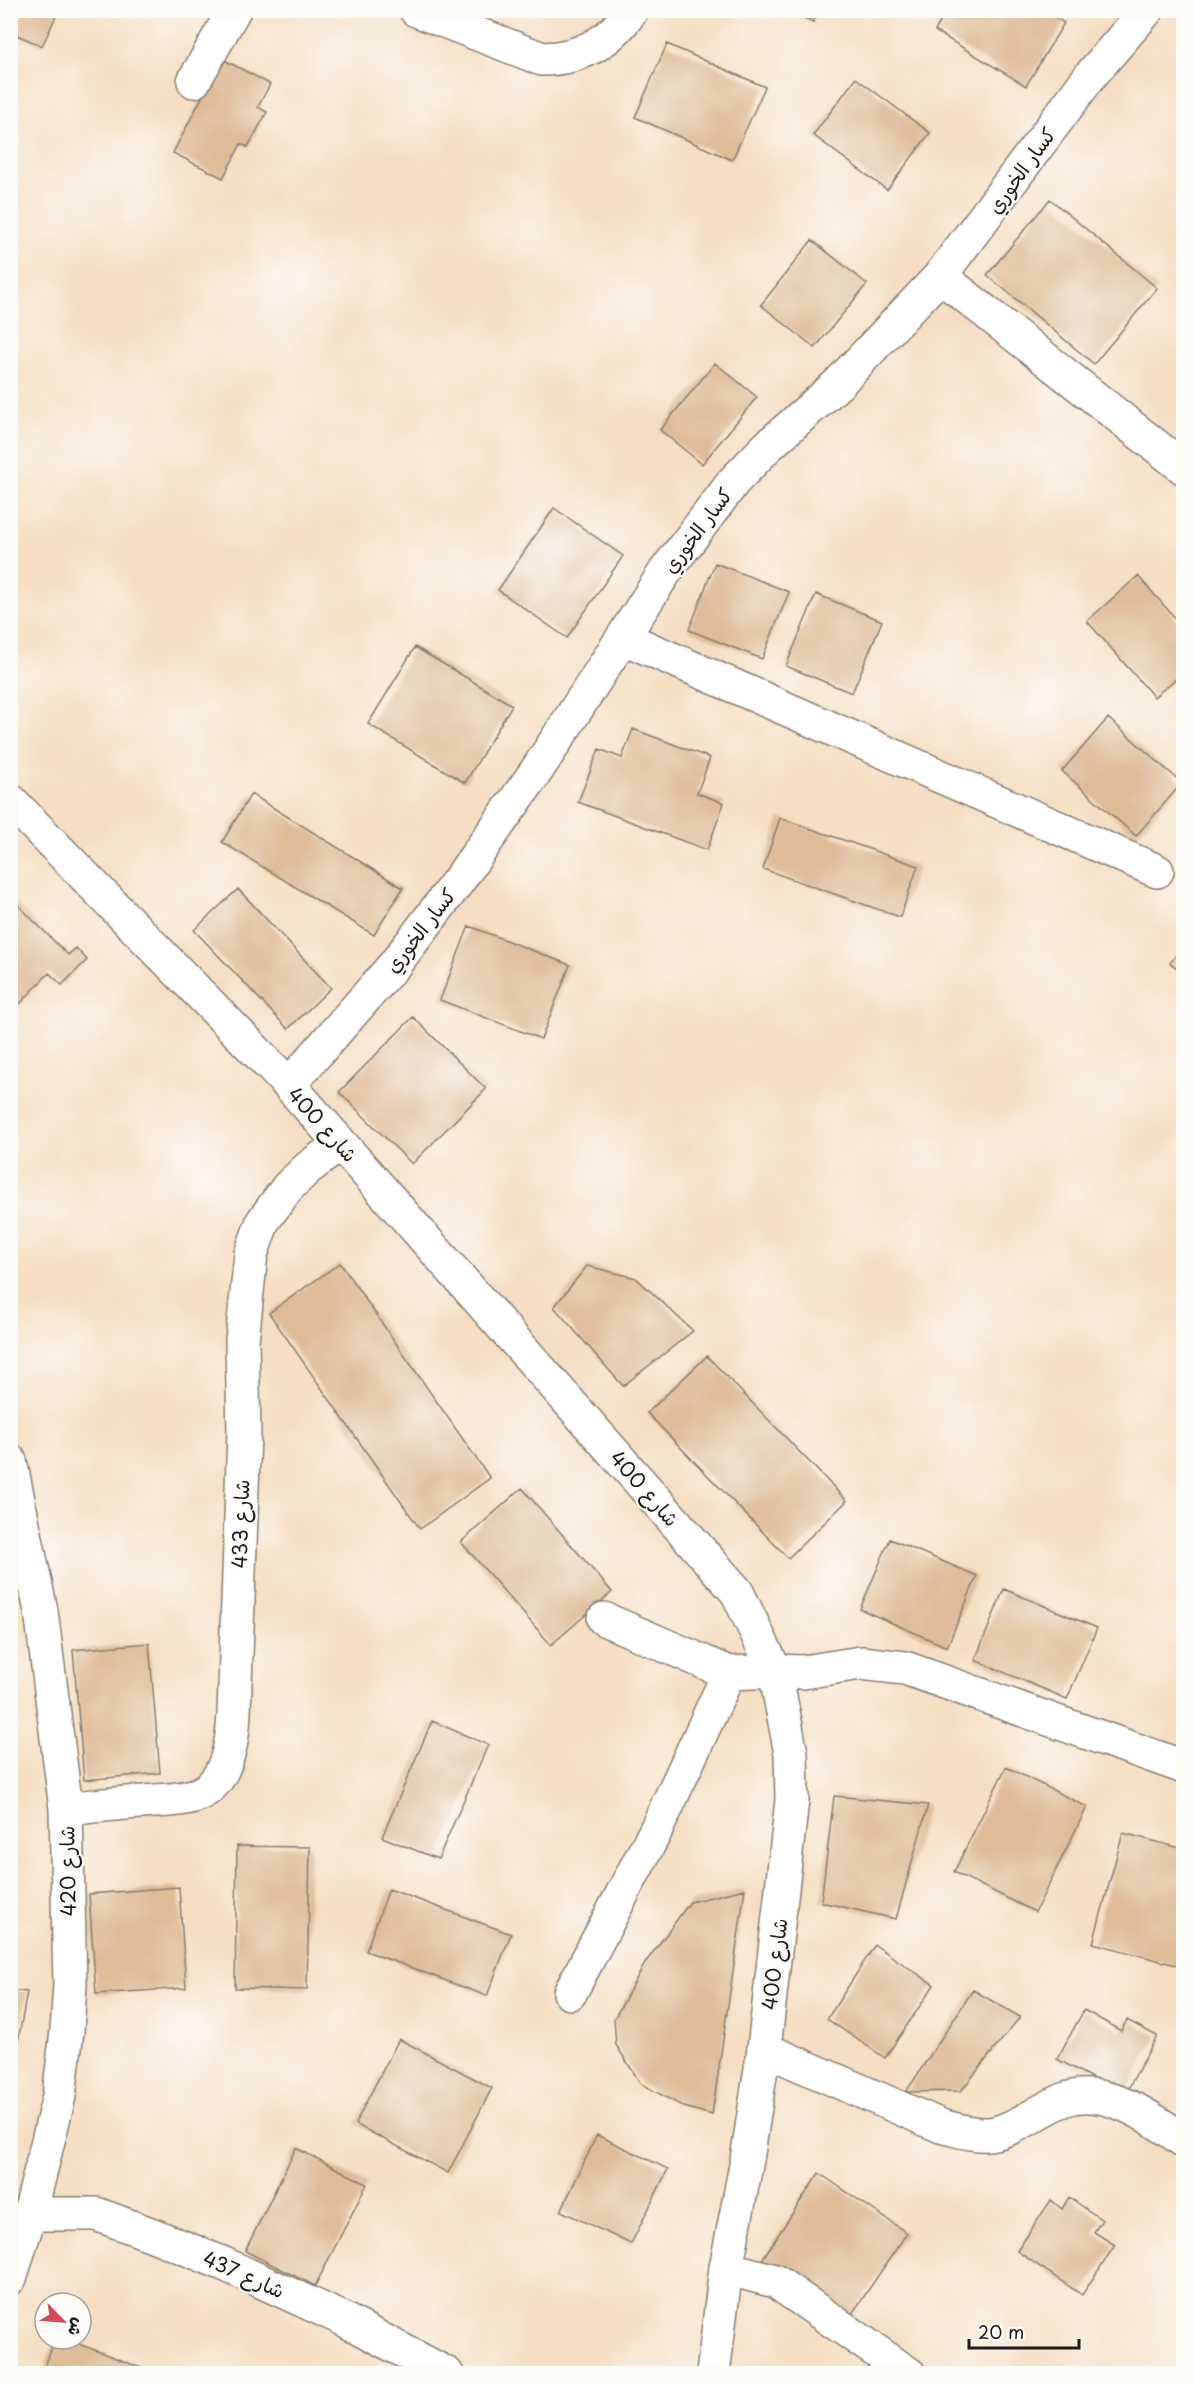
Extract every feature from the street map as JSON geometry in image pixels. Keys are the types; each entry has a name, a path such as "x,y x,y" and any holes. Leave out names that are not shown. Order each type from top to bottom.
{"street":[{"path":"194,81 234,10"},
{"path":"416,10 542,58 550,59 583,53 598,45 623,24 632,10"},
{"name":"كسار الخوري","path":"289,1085 395,964 459,880 537,770 665,572 734,481 768,446 838,384 940,276 1090,76 1148,10"},
{"path":"940,276 1184,468"},
{"path":"624,638 1157,871"},
{"name":"شارع 400","path":"10,800 289,1085 737,1592 775,1671 791,1754 792,1800 764,2049 747,2160 726,2268 713,2373"},
{"name":"شارع 433","path":"66,1809 179,1799 200,1794 216,1778 228,1756 233,1738 244,1433 242,1341 252,1254 263,1221 288,1187 308,1168 340,1144"},
{"name":"شارع 420","path":"10,1461 41,1611 66,1809 70,1985 59,2096 30,2214 10,2277"},
{"path":"604,1619 729,1673 803,1672 861,1663 905,1668 1184,1767"},
{"path":"570,1993 656,1830 729,1673"},
{"path":"764,2049 941,2126 967,2132 994,2134 1068,2098 1103,2096 1159,2124 1184,2142"},
{"name":"شارع 437","path":"30,2214 96,2214 144,2232 224,2264 341,2318 447,2373"},
{"path":"726,2268 775,2281 909,2373"}],"building":[{"path":"10,10 59,10 42,46 17,35 10,47"},
{"path":"787,10 818,10 813,22"},
{"path":"947,10 1043,10 1064,23 1026,86 935,31"},
{"path":"667,44 765,87 732,160 635,117"},
{"path":"222,59 270,84 258,107 267,112 248,147 241,144 223,178 173,153"},
{"path":"856,78 930,133 887,190 813,135"},
{"path":"1050,199 1157,288 1094,364 987,275"},
{"path":"812,240 867,284 815,348 761,305"},
{"path":"715,363 757,397 702,464 660,430"},
{"path":"554,508 623,556 567,638 498,590"},
{"path":"715,563 789,592 762,659 689,630"},
{"path":"1138,576 1184,628 1184,672 1154,697 1087,621"},
{"path":"816,594 882,621 852,693 786,666"},
{"path":"415,647 512,705 465,783 368,724"},
{"path":"1108,718 1182,783 1136,836 1062,771"},
{"path":"633,729 710,758 697,793 724,803 707,850 578,802 599,749 622,758"},
{"path":"251,794 403,888 374,935 222,842"},
{"path":"780,818 918,866 900,917 763,869"},
{"path":"238,889 331,988 288,1029 194,930"},
{"path":"14,901 68,955 76,948 87,960 62,985 49,973 16,1008 10,1003 10,904"},
{"path":"469,926 570,965 541,1039 440,1000"},
{"path":"1184,945 1184,973 1170,963"},
{"path":"413,1017 486,1089 412,1164 339,1092"},
{"path":"340,1263 490,1478 420,1529 269,1313"},
{"path":"587,1266 636,1278 693,1331 623,1386 554,1307"},
{"path":"707,1356 847,1501 788,1558 647,1413"},
{"path":"522,1488 612,1592 551,1645 461,1542"},
{"path":"890,1539 977,1576 947,1647 860,1609"},
{"path":"1004,1589 1097,1628 1067,1699 975,1660"},
{"path":"149,1643 160,1773 84,1780 73,1650"},
{"path":"432,1721 488,1745 438,1859 382,1837"},
{"path":"1006,1767 1087,1807 1035,1912 954,1872"},
{"path":"834,1796 928,1805 896,1919 821,1902"},
{"path":"1123,1833 1184,1849 1184,1936 1176,1965 1093,1943"},
{"path":"237,1846 310,1847 307,1990 235,1988"},
{"path":"179,1887 186,1988 96,1994 89,1894"},
{"path":"389,1889 511,1934 487,1996 366,1951"},
{"path":"745,1889 712,2115 684,2107 641,2084 616,2045 614,2019 646,1962 690,1902"},
{"path":"875,1945 934,1985 885,2058 827,2019"},
{"path":"10,1990 27,1992 12,2075 10,2074"},
{"path":"973,1990 1020,2017 961,2091 906,2092"},
{"path":"1084,2010 1121,2031 1127,2020 1157,2036 1124,2096 1057,2059"},
{"path":"399,2039 492,2088 448,2173 355,2124"},
{"path":"597,2135 668,2169 631,2244 561,2211"},
{"path":"296,2148 367,2184 315,2286 245,2251"},
{"path":"819,2173 907,2233 848,2320 761,2261"},
{"path":"1069,2197 1102,2220 1094,2232 1115,2245 1082,2295 1017,2251 1051,2200 1062,2209"},
{"path":"93,2349 157,2374 42,2374 51,2351"}]}
